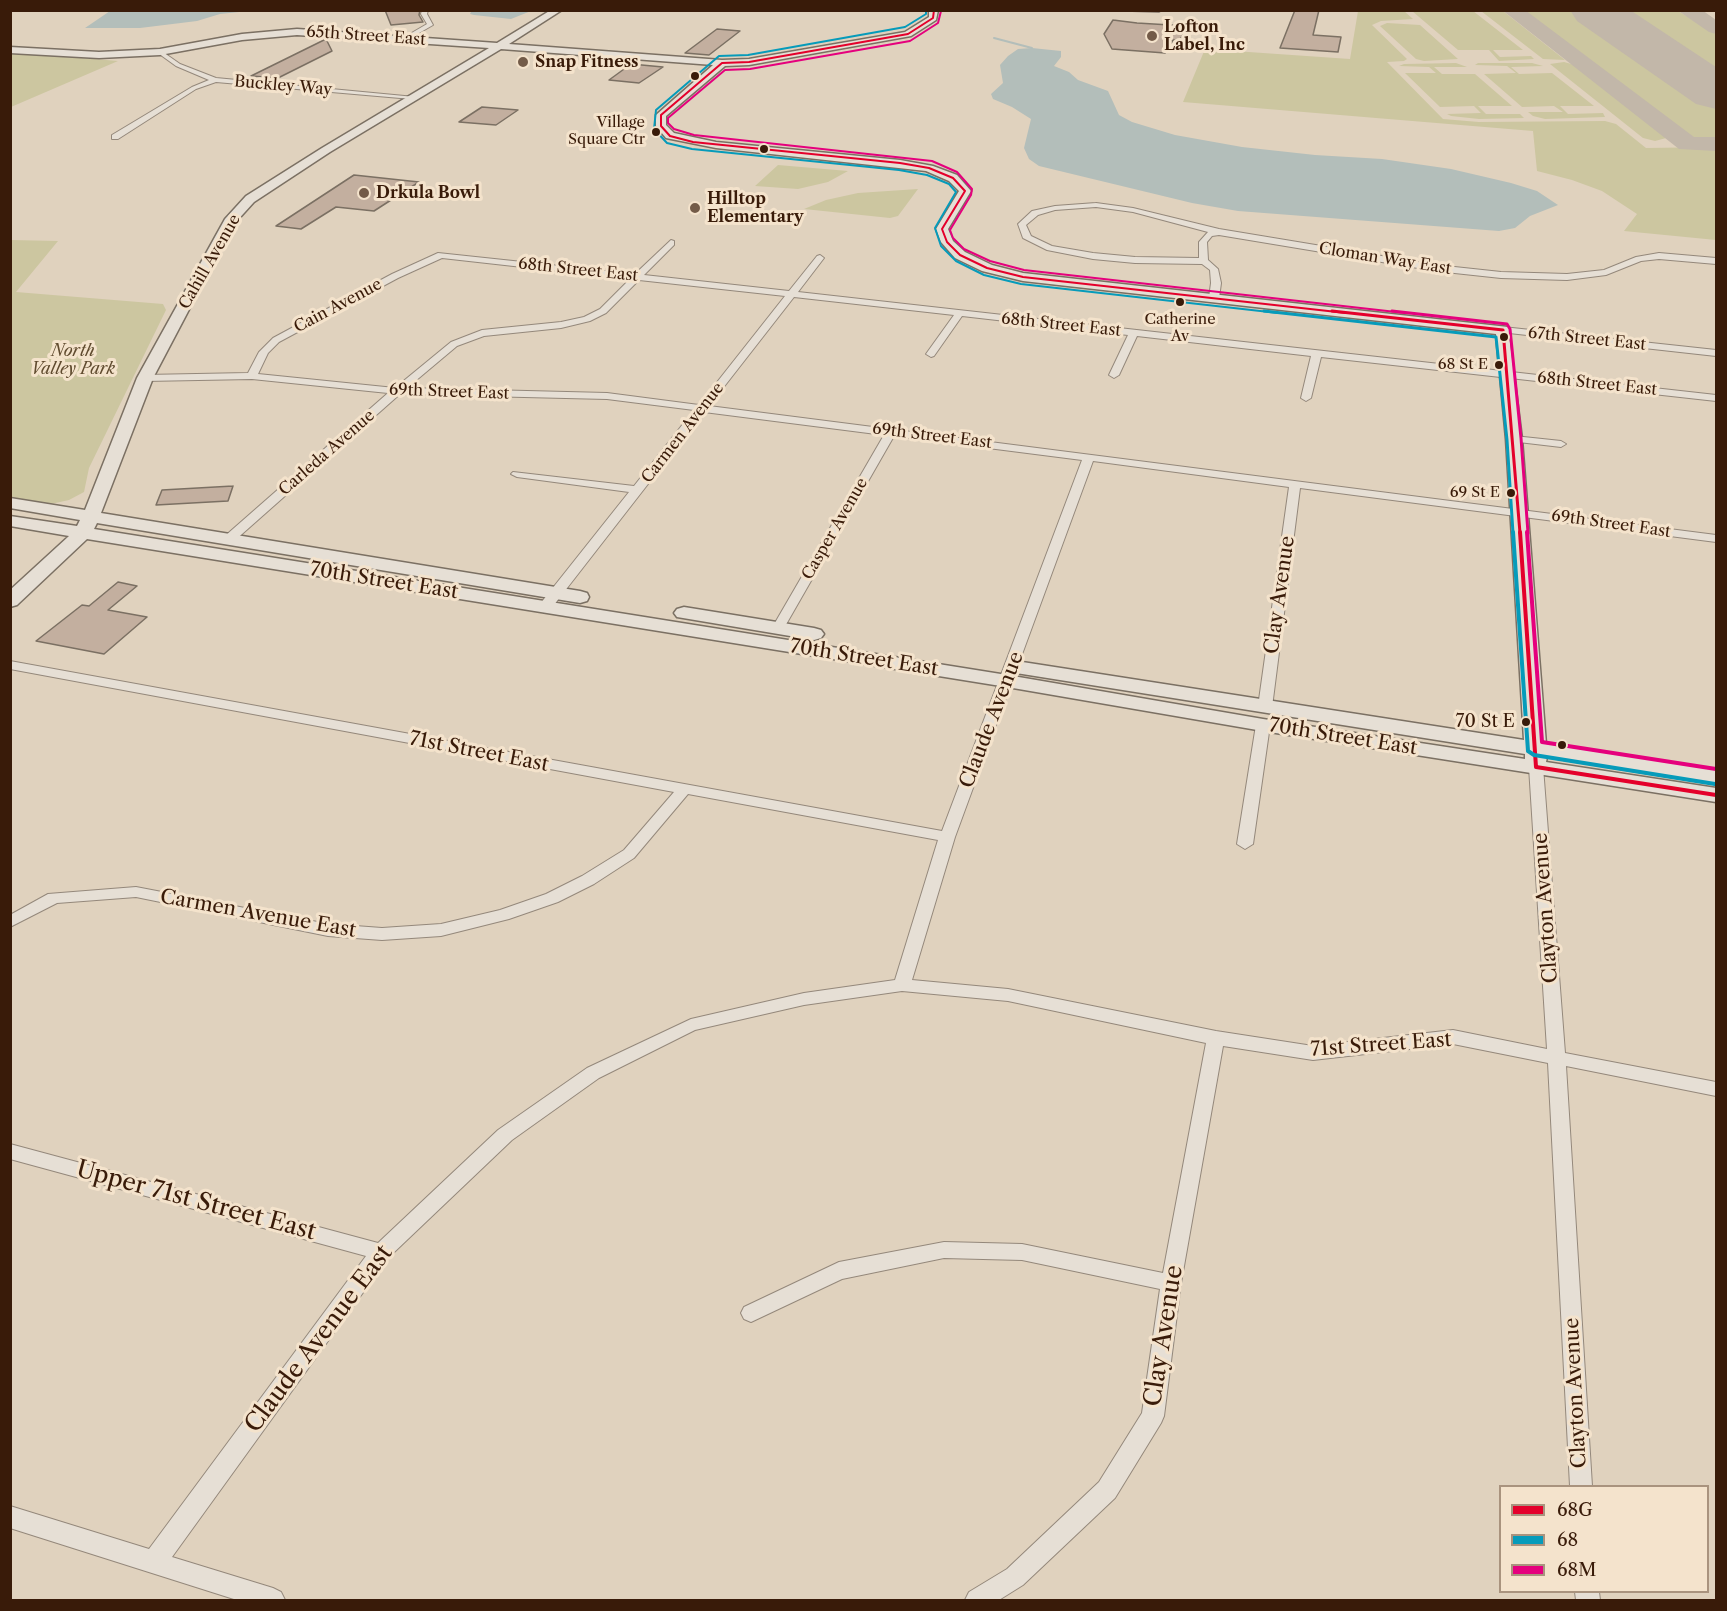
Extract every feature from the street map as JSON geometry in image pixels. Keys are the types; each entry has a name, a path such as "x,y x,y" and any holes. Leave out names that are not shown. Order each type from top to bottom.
{"street":[{"path":"405,39 430,24 424,14 425,10"},
{"name":"Cahill Avenue","path":"10,601 86,524 101,494 145,378 230,222 250,199 272,183 412,97 558,10"},
{"path":"722,63 749,62 908,34 933,18 934,10"},
{"path":"1108,10 1159,10"},
{"name":"65th Street East","path":"10,50 99,55 160,52 242,37 297,32 722,63"},
{"name":"Buckley Way","path":"160,52 178,65 215,80 412,97"},
{"name":"67th Street East","path":"722,63 661,115 661,126 670,135 716,145 900,163 937,171 953,178 965,191 942,229 947,242 960,255 987,268 1023,277 1716,353"},
{"path":"115,137 194,88 215,80"},
{"name":"Cloman Way East","path":"1204,261 1136,260 1093,256 1050,248 1026,238 1022,224 1035,213 1055,208 1096,205 1132,210 1220,232 1436,268 1501,275 1567,278 1606,272 1639,259 1659,255 1716,261"},
{"path":"1214,298 1216,283 1214,270 1204,261 1203,242 1209,234 1220,232"},
{"name":"Carleda Avenue","path":"230,539 454,344 482,333 561,325 587,319 603,311 670,243"},
{"name":"68th Street East","path":"441,255 1716,398"},
{"name":"Cain Avenue","path":"252,376 264,352 276,340 376,286 441,255"},
{"name":"Carmen Avenue","path":"551,600 820,258"},
{"path":"931,354 960,313"},
{"name":"Clayton Avenue","path":"1503,330 1514,439 1517,511 1557,1059 1581,1485"},
{"path":"1114,375 1134,333"},
{"path":"1306,398 1317,353"},
{"name":"69th Street East","path":"145,378 252,376 397,392 607,396 703,406 1716,538"},
{"name":"Casper Avenue","path":"778,628 892,431"},
{"path":"1514,439 1561,444"},
{"name":"Claude Avenue","path":"902,986 947,837 1089,456"},
{"path":"517,474 637,490"},
{"name":"Clay Avenue","path":"1245,844 1295,483"},
{"name":"70th Street East","path":"10,503 86,524 1264,716 1536,758 1716,777"},
{"name":"70th Street East","path":"10,521 86,524 230,539 551,600 778,628 1009,673"},
{"name":"71st Street East","path":"10,665 947,837"},
{"name":"70th Street East","path":"1536,758 1716,795"},
{"name":"Carmen Avenue East","path":"10,922 54,898 136,892 328,930 382,934 441,930 503,915 552,898 588,880 629,854 683,790"},
{"name":"71st Street East","path":"902,986 1008,995 1216,1038 1313,1053 1454,1037 1716,1089"},
{"name":"Claude Avenue East","path":"154,1562 381,1252 505,1135 593,1073 691,1025 804,999 902,986"},
{"name":"Clay Avenue","path":"976,1600 1015,1577 1107,1490 1153,1416 1171,1282 1216,1038"},
{"name":"Upper 71st Street East","path":"10,1151 381,1252"},
{"path":"751,1313 839,1271 944,1250 1022,1252 1171,1282"},
{"path":"10,1517 273,1600"}],"green space":[{"path":"1358,11 1404,11 1413,19 1381,21 1372,25 1407,59 1387,62 1443,119 1479,122 1605,121 1616,124 1646,148 1716,147 1716,240 1624,231 1637,214 1602,191 1537,171 1533,131 1183,102 1205,49 1350,59"},
{"path":"1412,11 1473,11 1523,50 1493,50 1500,57 1531,56 1534,59 1499,61 1489,50 1458,50"},
{"path":"1481,11 1503,11 1565,60 1543,59"},
{"path":"1518,11 1577,11 1716,106 1716,140 1685,135"},
{"path":"1612,11 1678,11 1716,34 1716,79"},
{"path":"1387,23 1420,25 1458,59 1424,61 1416,59 1380,26"},
{"path":"11,52 118,61 11,107"},
{"path":"1564,62 1575,65 1670,137 1655,141 1643,138 1550,64"},
{"path":"1456,63 1467,67 1434,67 1442,74 1475,74 1512,106 1478,106 1486,114 1520,114 1524,118 1479,119 1451,116 1447,114 1481,113 1474,106 1440,107 1405,73 1436,73 1429,67 1399,66"},
{"path":"1478,63 1532,63 1543,66 1511,67 1519,74 1552,73 1594,106 1560,106 1568,114 1603,113 1605,117 1545,119 1533,116 1528,112 1563,112 1554,106 1522,107 1484,74 1516,73 1507,66 1475,65"},
{"path":"778,165 848,171 828,182 798,189 755,186"},
{"path":"918,189 898,216 890,218 804,209 826,200 858,193"},
{"name":"North Valley Park","path":"10,240 58,241 16,292 163,304 166,310 89,468 84,492 69,500 51,504 11,497"}],"shaded area":[{"path":"472,10 531,11 511,19 470,14"},
{"path":"110,11 249,11 220,14 197,21 140,28 85,28"},
{"path":"1018,49 1061,51 1061,57 1054,66 1069,72 1078,80 1108,91 1119,115 1132,122 1175,135 1242,147 1382,159 1451,169 1537,191 1558,205 1530,216 1515,228 1499,231 1238,211 1192,203 1039,166 1029,159 1024,148 1031,119 993,99 991,94 1003,83 1000,65 1008,56"}],"building":[{"path":"385,10 420,10 419,15 423,22 391,25"},
{"path":"1295,10 1319,10 1313,35 1341,37 1338,52 1280,48"},
{"name":"Lofton Label, Inc","path":"1113,20 1187,26 1180,40 1173,40 1165,53 1112,49 1104,34"},
{"path":"717,29 740,31 709,55 685,53"},
{"path":"326,39 332,51 278,78 251,76"},
{"path":"631,64 663,67 639,83 609,80"},
{"path":"482,107 518,110 496,125 459,122"},
{"name":"Drkula Bowl","path":"354,175 419,182 374,211 336,207 301,229 276,226"},
{"path":"233,486 228,501 156,505 162,490"},
{"path":"118,582 137,586 108,610 147,617 104,654 36,641 82,605 89,606"}],"waterway":[{"path":"994,38 1032,48"}],"taxiway":[{"path":"1512,10 1688,144 1716,144"},
{"path":"1687,10 1716,28"}],"runway":[{"path":"1595,10 1716,92"}],"transit line":[{"name":"68","path":"926,10 926,14 905,27 748,55 719,56 656,110 654,129 667,143 692,149 899,170 927,175 949,184 956,192 935,228 941,246 956,261 984,275 1021,284 1496,337 1507,440 1528,751 1534,755 1715,784"},
{"name":"68G","path":"934,10 933,18 908,34 749,62 722,63 661,115 661,126 670,136 693,142 900,163 929,168 953,178 965,191 942,229 947,242 960,255 987,268 1023,277 1503,330 1514,439 1536,767 1716,795"},
{"name":"68M","path":"941,11 938,23 910,41 750,69 725,70 668,118 668,123 674,129 694,135 932,161 957,172 972,189 971,195 950,230 953,238 964,249 990,261 1024,270 1507,324 1510,329 1521,438 1542,742 1716,769"}],"place":[{"name":"Lofton Label, Inc","path":"1152,36"},
{"name":"Snap Fitness","path":"523,62"},
{"name":"Village Square Ctr","path":"656,132"},
{"name":"Drkula Bowl","path":"364,193"},
{"name":"Hilltop Elementary","path":"695,208"},
{"name":"Catherine Av","path":"1180,302"},
{"name":"68 St E","path":"1499,365"},
{"name":"69 St E","path":"1511,493"},
{"name":"70 St E","path":"1526,722"}]}
